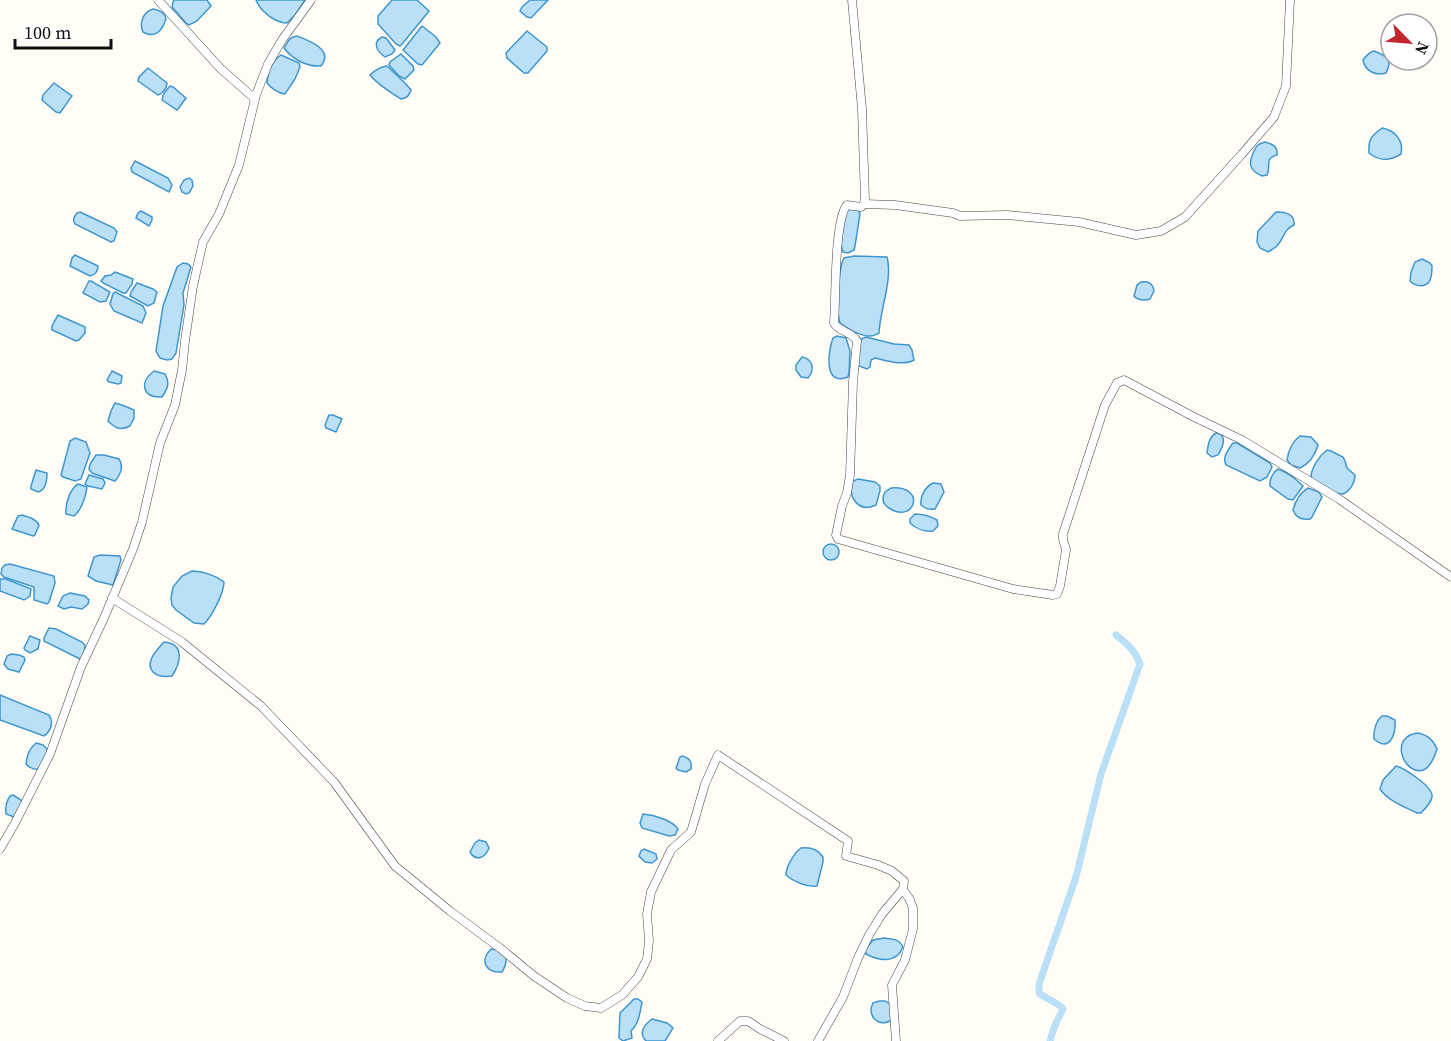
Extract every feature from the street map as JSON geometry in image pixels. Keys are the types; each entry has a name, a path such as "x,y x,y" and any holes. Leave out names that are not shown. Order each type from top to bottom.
{"street":[{"path":"158,0 221,69 255,99"},
{"path":"0,849 50,754 81,667 133,549 142,522 160,443 175,405 193,286 203,242 219,214 239,165 255,99 268,64 311,0"},
{"path":"852,0 864,141 864,204"},
{"path":"1290,0 1286,86 1274,117 1185,217 1161,231 1136,235 1079,222 1007,215 960,216 895,205 864,204 861,207 848,205 844,208 838,244 834,323 836,327 848,332 857,340 853,382 850,475 836,535 838,539 1012,589 1057,594 1066,550 1062,542 1063,534 1105,405 1117,383 1124,380 1242,440 1339,500 1451,577"},
{"path":"112,598 182,642 261,706 333,782 395,866 534,976 567,998 585,1006 601,1008 622,995 638,977 647,959 649,941 647,914 651,892 671,850 691,832 705,784 718,755 848,841 846,856 892,871 904,881 903,890 869,935 843,997 818,1041"},
{"path":"896,1041 892,985 905,960 913,929 913,908 903,890"},
{"path":"718,1041 740,1021 748,1021 784,1041"}],"water":[{"path":"174,0 207,0 211,6 197,21 189,25 172,7"},
{"path":"256,0 305,0 287,23 269,16"},
{"path":"392,0 417,0 429,11 400,46 378,24 378,16"},
{"path":"530,0 548,0 531,18 520,11"},
{"path":"153,9 161,12 166,19 158,33 151,35 143,32 141,25 144,15"},
{"path":"422,26 440,43 422,65 403,50"},
{"path":"527,31 547,47 547,51 528,73 524,73 507,58 506,53"},
{"path":"297,36 314,43 323,51 325,55 321,66 300,62 284,48 290,39"},
{"path":"382,37 386,38 395,50 385,57 376,45"},
{"path":"1374,51 1379,54 1379,72 1386,73 1371,72 1366,67 1363,60"},
{"path":"401,54 414,70 405,79 389,65"},
{"path":"281,55 299,63 300,67 285,94 275,90 267,83 271,67"},
{"path":"387,66 411,90 409,95 401,99 370,75"},
{"path":"148,68 167,83 162,93 158,95 138,81"},
{"path":"54,83 72,96 60,113 42,100 43,95"},
{"path":"170,86 186,98 177,110 162,100"},
{"path":"1382,128 1398,137 1402,149 1401,154 1385,160 1369,153 1371,139"},
{"path":"1265,142 1275,147 1277,155 1269,161 1267,175 1262,176 1252,169 1250,163 1256,147"},
{"path":"135,161 168,178 172,185 169,192 132,172 131,168"},
{"path":"189,178 193,186 186,194 180,187 184,180"},
{"path":"847,209 858,209 860,214 854,250 848,253 843,252 841,241"},
{"path":"141,211 152,217 149,226 136,218"},
{"path":"80,212 114,228 117,232 114,241 111,242 75,224 74,217"},
{"path":"1276,212 1289,214 1293,218 1294,225 1286,231 1277,246 1268,252 1260,248 1257,242 1258,231"},
{"path":"75,255 98,266 96,272 90,276 70,266"},
{"path":"887,257 887,285 879,333 875,335 860,334 840,323 838,300 840,271 844,258"},
{"path":"1422,259 1430,263 1432,272 1429,282 1420,286 1410,281 1415,262"},
{"path":"183,263 191,267 183,293 184,305 176,353 172,359 167,360 160,358 156,351 163,306 177,267"},
{"path":"115,272 133,279 126,293 101,281 105,276"},
{"path":"89,281 110,292 106,301 100,302 83,293"},
{"path":"1141,282 1148,282 1153,286 1154,291 1150,299 1141,300 1134,296 1137,285"},
{"path":"137,283 157,292 154,303 148,306 130,296"},
{"path":"115,292 143,306 146,313 142,323 114,311 110,304"},
{"path":"58,315 85,327 85,333 79,340 76,341 52,330"},
{"path":"837,336 846,338 850,351 848,377 840,379 834,377 829,366 831,344 833,338"},
{"path":"866,337 909,345 914,360 900,363 875,358 871,360 870,367 867,369 859,366 857,361 861,339"},
{"path":"802,357 809,360 812,365 812,372 808,378 801,377 796,370 796,365"},
{"path":"112,371 122,376 121,383 107,380"},
{"path":"154,371 165,374 168,383 162,397 150,395 145,388 146,380"},
{"path":"115,403 134,410 134,418 130,426 118,428 108,421"},
{"path":"329,415 342,419 336,432 326,428"},
{"path":"1216,433 1221,434 1223,444 1218,455 1212,457 1207,453 1208,447 1210,439"},
{"path":"1300,436 1311,437 1318,445 1311,459 1300,468 1291,465 1287,460 1291,446"},
{"path":"75,438 86,442 90,453 81,479 75,481 61,475 70,441"},
{"path":"1233,443 1237,443 1270,463 1272,467 1267,477 1260,481 1226,465 1225,456"},
{"path":"1327,450 1343,457 1347,468 1355,475 1352,486 1343,494 1332,493 1313,480 1311,476 1316,462"},
{"path":"96,455 119,459 121,470 115,481 92,473 89,469"},
{"path":"1278,469 1303,486 1293,500 1270,486 1272,476"},
{"path":"36,470 47,473 44,487 38,492 31,489"},
{"path":"89,475 103,479 105,483 102,489 85,484"},
{"path":"858,479 875,482 880,486 876,505 864,507 853,498 853,481"},
{"path":"933,483 941,484 944,492 935,509 929,509 921,505 921,498 925,489"},
{"path":"78,484 87,487 83,503 74,516 66,514 69,497"},
{"path":"891,488 910,492 913,497 911,508 905,512 898,512 885,505 884,494"},
{"path":"1308,488 1319,492 1322,497 1312,517 1305,519 1298,517 1293,510 1298,498"},
{"path":"915,514 937,520 938,526 933,531 918,528 910,523 910,519"},
{"path":"22,515 38,523 35,535 12,529 18,516"},
{"path":"831,544 837,546 839,552 837,558 831,560 825,558 823,552 825,546"},
{"path":"120,556 121,560 113,585 96,581 88,576 94,557"},
{"path":"10,564 54,576 55,583 47,604 34,600 34,587 1,574 2,568"},
{"path":"192,571 217,577 224,582 217,604 204,624 194,623 172,605 173,587 182,576"},
{"path":"0,579 6,579 31,589 30,596 24,600 0,591"},
{"path":"70,593 85,596 89,600 88,604 82,609 71,607 64,609 58,606 63,596"},
{"path":"49,628 56,629 82,642 85,645 84,655 80,659 44,641"},
{"path":"30,636 40,640 38,649 30,653 24,648"},
{"path":"164,642 176,646 178,650 179,660 172,676 159,676 153,672 150,664"},
{"path":"11,654 24,657 25,660 19,672 8,669 4,664 7,656"},
{"path":"0,695 49,715 51,726 48,732 44,736 0,720"},
{"path":"1382,716 1395,720 1393,736 1388,743 1384,744 1374,739 1375,726"},
{"path":"1418,733 1430,738 1437,749 1430,764 1423,770 1416,770 1405,762 1401,748 1403,741"},
{"path":"36,743 47,749 46,758 40,769 30,768 26,764 29,752"},
{"path":"682,756 691,762 691,769 686,772 676,768"},
{"path":"1396,766 1418,778 1431,793 1430,801 1421,813 1397,803 1380,789 1383,780"},
{"path":"13,795 24,802 14,817 6,814 6,805 10,796"},
{"path":"643,814 672,823 678,829 675,835 669,836 642,828 640,823"},
{"path":"479,840 486,842 489,848 483,856 478,858 470,852"},
{"path":"801,848 814,849 823,857 817,886 800,883 786,875 791,860"},
{"path":"644,849 656,854 657,859 652,863 645,862 639,856"},
{"path":"884,938 900,942 903,947 896,956 887,960 866,954 865,950 873,940"},
{"path":"491,949 500,951 505,956 506,963 502,972 492,971 486,965 485,958"},
{"path":"634,999 642,1002 639,1018 631,1031 632,1038 623,1041 619,1038 620,1013"},
{"path":"885,1001 891,1005 890,1021 877,1021 872,1016 871,1007 873,1003"},
{"path":"652,1019 667,1023 673,1028 665,1041 646,1041 642,1035 643,1029"}],"waterway":[{"path":"1050,1041 1063,1009 1039,993 1039,984 1076,877 1101,774 1140,664 1133,651 1116,635"}]}
